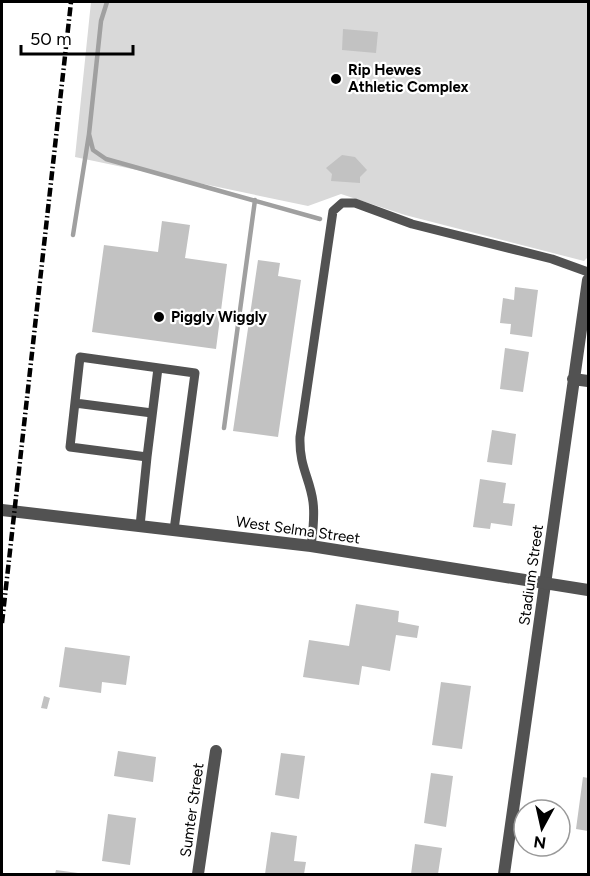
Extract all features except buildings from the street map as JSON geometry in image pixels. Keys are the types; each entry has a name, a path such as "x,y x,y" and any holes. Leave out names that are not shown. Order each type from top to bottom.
{"street":[{"name":"Stadium Street","path":"504,874 588,280"},
{"path":"573,379 588,381"},
{"name":"West Selma Street","path":"2,510 311,546 588,590"},
{"name":"Sumter Street","path":"198,874 216,750"}],"lane":[{"path":"311,546 313,500 301,467 300,437 333,211 342,203 355,203 412,224 552,258 588,272"},
{"path":"147,457 70,447 80,357 195,373 174,530"},
{"path":"140,526 158,368"},
{"path":"75,403 152,413"}],"shaded area":[{"name":"Rip Hewes Athletic Complex","path":"91,2 588,2 588,257 584,261 405,215 341,194 308,206 75,157"}],"waterway":[{"path":"73,235 89,134 101,21 107,2"},
{"path":"89,134 93,150 106,159 320,219"},
{"path":"224,428 255,200"}],"railway":[{"path":"2,623 71,2"}],"place":[{"name":"Rip Hewes Athletic Complex","path":"336,79"},
{"name":"Piggly Wiggly","path":"159,317"}]}
